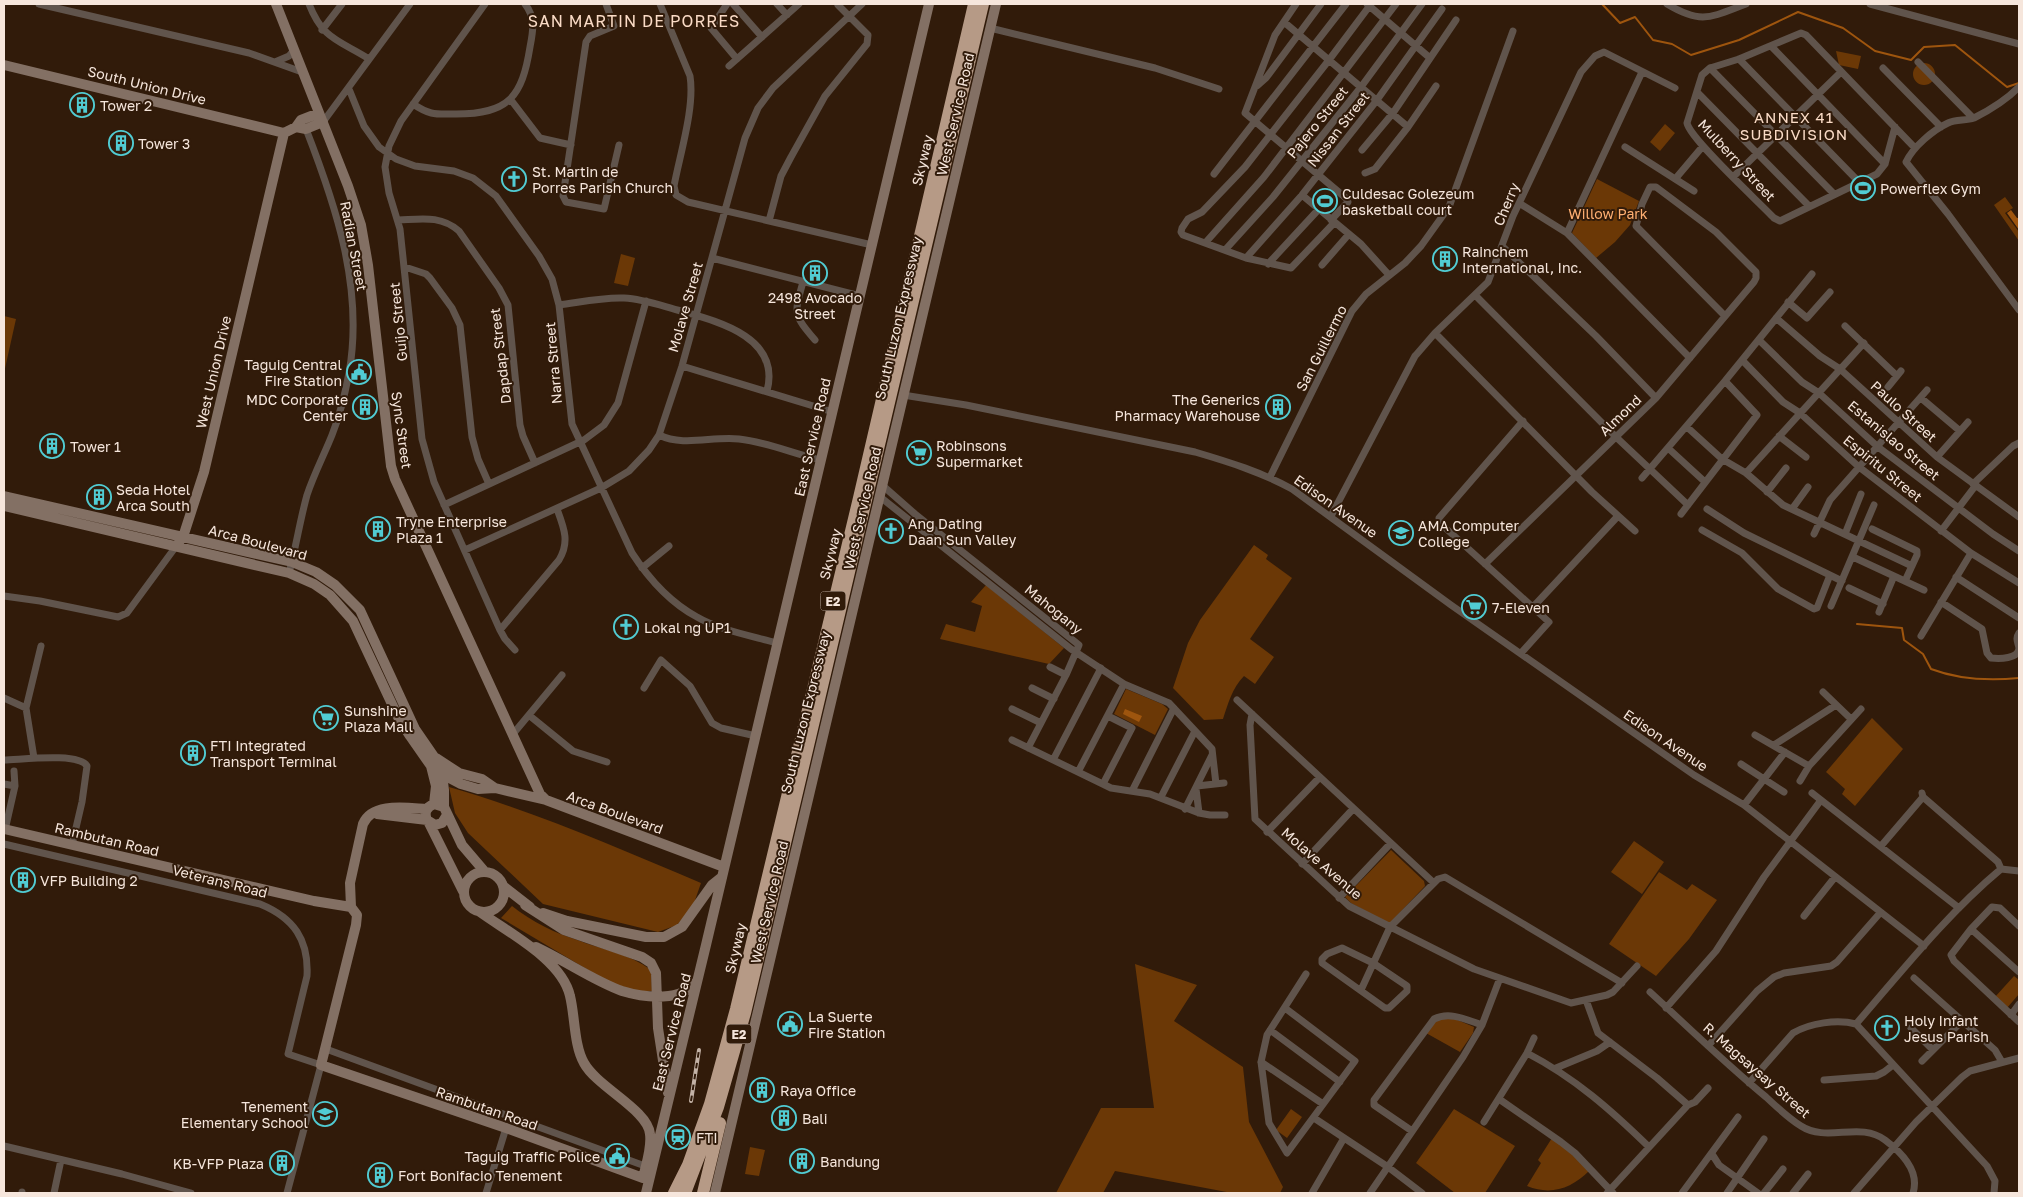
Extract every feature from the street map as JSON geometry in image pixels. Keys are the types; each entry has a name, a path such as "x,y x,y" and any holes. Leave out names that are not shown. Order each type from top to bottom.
{"highway":[{"name":"South Luzon Expressway","path":"688,1193 698,1158 856,497 972,4"},
{"name":"Skyway","path":"674,1193 688,1165 710,1104 736,1009 859,498 972,4"},
{"name":"Skyway","path":"688,1193 718,1107 745,1013 983,4"},
{"name":"South Luzon Expressway","path":"703,1193 838,642 987,4"}],"main road":[{"name":"Sync Street","path":"276,4 356,204 363,234 391,466 395,479 540,794 546,800"},
{"name":"East Service Road","path":"646,1193 929,4"},
{"name":"West Service Road","path":"714,1193 996,4"},
{"name":"South Union Drive","path":"4,65 284,133"},
{"path":"284,133 301,128 321,117"},
{"name":"West Union Drive","path":"180,541 204,472 284,133"},
{"name":"Arca Boulevard","path":"4,496 180,541 289,572 314,584 330,595 353,621 398,716 410,736 442,774 462,784 478,789 495,788 546,800 723,872"},
{"name":"Arca Boulevard","path":"4,506 292,562 316,572 335,584 360,610 415,728 433,762 436,786 434,813 463,892"},
{"name":"Arca Boulevard","path":"433,762 482,780 495,788"},
{"name":"Arca Boulevard","path":"434,813 444,790 442,774"},
{"path":"516,792 528,788 533,778"},
{"path":"322,1066 356,925 356,915 351,907 350,883 365,818 373,814 434,813"},
{"name":"Arca Boulevard","path":"434,813 485,872"},
{"name":"Rambutan Road","path":"4,830 314,901 351,907"},
{"path":"480,912 490,912 498,906 503,898 503,886 496,876 485,872 471,876 466,883 463,892 468,905 551,964 564,980 570,998 579,1052 588,1070 639,1114 649,1128 650,1147 639,1193"},
{"name":"East Service Road","path":"503,886 525,905 567,921 659,938 672,934 682,927 723,872"},
{"path":"525,905 564,930 646,958 653,966 657,983 658,1019 669,1098"},
{"path":"517,938 606,984 627,992 675,996 688,991 698,979"},
{"name":"Rambutan Road","path":"322,1066 506,1128 643,1178"}],"street":[{"path":"38,4 160,31 275,62 302,72"},
{"path":"309,4 317,22 326,34 369,59"},
{"path":"322,30 342,4"},
{"path":"321,117 349,89 410,4"},
{"name":"Guijo Street","path":"485,4 397,128 387,153 385,175 398,220 405,267 422,439 429,468 500,630 515,650"},
{"path":"413,104 432,114 476,114 493,110 511,100 519,89 526,71 534,26 533,19 525,4"},
{"path":"606,4 614,26 590,36 586,42 563,196 566,202 605,208 619,145"},
{"path":"660,4 690,76 692,86 691,102 674,186 674,191 681,199 872,245"},
{"path":"727,4 711,28 737,59"},
{"path":"733,4 762,37"},
{"path":"776,4 787,15"},
{"path":"729,66 799,4"},
{"name":"Molave Street","path":"465,550 601,488 629,471 649,450 659,435 682,366 745,138 758,108 773,88 862,4"},
{"path":"1296,4 1275,35 1245,113 1270,135 1302,161 1348,201 1333,222 1294,266 1287,268 1246,258 1183,235 1182,228 1188,219 1202,212 1245,167 1270,135 1329,60 1369,4 1430,58"},
{"path":"1256,88 1266,78 1321,4"},
{"path":"1214,174 1346,4"},
{"path":"1206,242 1264,177 1396,4"},
{"name":"Pajero Street","path":"1225,250 1273,197 1302,161 1361,87 1422,4"},
{"path":"1667,4 1693,17 1704,18 1746,4"},
{"path":"1870,4 2019,44"},
{"path":"770,221 781,176 790,157 825,96 867,44 868,35 838,5"},
{"name":"Nissan Street","path":"1246,258 1318,175 1377,100 1442,9"},
{"path":"1362,150 1392,113 1456,20"},
{"path":"1284,22 1408,126"},
{"path":"990,28 1155,68 1219,89"},
{"name":"San Guillermo","path":"1270,477 1352,310 1366,294 1404,263 1421,246 1449,207 1513,31"},
{"path":"1834,194 1710,68 1739,59 1798,33 1806,35 1915,148"},
{"path":"1771,46 1885,164"},
{"path":"275,62 289,56 294,50"},
{"name":"Cherry","path":"1331,516 1398,386 1416,356 1435,333 1476,296 1488,282 1519,202 1581,72 1595,56 1604,52 1642,72"},
{"path":"1739,59 1859,182"},
{"path":"1918,62 1973,118"},
{"name":"Mulberry Street","path":"1710,68 1702,75 1687,123 1689,130 1778,220 1782,220 1877,174 1885,164"},
{"path":"1883,68 1941,127"},
{"path":"1567,233 1642,72 1676,88"},
{"path":"1733,176 1841,72"},
{"path":"1365,173 1375,168 1436,86"},
{"path":"2019,87 2012,94 1973,118 1949,122 1941,127 1915,148 1906,162 1948,214 2019,310"},
{"name":"Narra Street","path":"349,89 371,138 387,153 415,166 454,171 473,178 488,188 496,196 539,256 552,279 559,305 570,415 601,488 632,553 642,568 668,596 698,618 777,643"},
{"path":"1698,92 1810,206"},
{"path":"511,100 540,138 571,145"},
{"path":"1885,164 1895,126"},
{"name":"Radian Street","path":"289,572 307,496 331,437 341,406 349,370 352,339 352,299 342,234 333,200 301,128"},
{"path":"1676,178 1703,146"},
{"path":"1625,147 1694,191"},
{"name":"Almond","path":"1485,564 1656,398 1754,282 1756,278 1756,272 1716,232 1656,187 1650,187 1642,204 1636,226 1725,316"},
{"path":"1302,195 1349,234 1389,275"},
{"path":"1519,202 1567,233 1690,358"},
{"path":"1268,264 1318,210"},
{"name":"Dapdap Street","path":"398,220 434,219 442,220 454,226 459,230 502,293 508,305 510,319 520,425 534,463"},
{"path":"1322,265 1349,234"},
{"path":"1502,246 1596,336 1656,398"},
{"path":"712,258 860,296"},
{"path":"405,267 426,274 457,318 461,335 472,437 478,460 489,484"},
{"path":"1642,478 1687,427 1812,274"},
{"path":"803,282 796,308 798,317 815,340"},
{"path":"1788,302 1807,318 1830,292"},
{"path":"1476,296 1616,437 1688,505"},
{"path":"559,305 614,298 646,301 731,326 754,344 767,360 771,378 767,392"},
{"path":"444,505 580,442 595,434 604,425 618,403 646,301"},
{"name":"Paulo Street","path":"1776,318 1820,356 1840,369 1937,457 2019,516"},
{"path":"1846,326 1899,374 1888,387"},
{"path":"1435,333 1634,530"},
{"name":"Estanislao Street","path":"1759,340 1802,382 1819,393 1878,447 1993,534 2019,551"},
{"path":"1746,473 1864,343"},
{"name":"Espiritu Street","path":"1742,360 1783,402 1800,413 1859,467 1971,553 2019,583"},
{"path":"682,366 832,412"},
{"path":"1681,514 1757,415 1724,382"},
{"path":"1814,534 1830,500 1927,390"},
{"name":"Edison Avenue","path":"903,395 966,405 1196,452 1233,462 1292,488 1451,605 1694,775 1744,805 1924,946"},
{"path":"1920,398 1960,431"},
{"path":"1521,653 1549,624 1548,621 1441,524 1440,518 1523,421"},
{"path":"1937,457 1968,422"},
{"path":"1687,427 1722,459 1746,473 1783,505 1912,566"},
{"path":"659,435 674,441 740,439 821,460"},
{"path":"1779,436 1806,457"},
{"path":"1941,531 1976,486 1977,478 1982,476 2013,446 2019,443"},
{"path":"1668,448 1705,482"},
{"path":"1767,492 1786,468"},
{"name":"Mahogany","path":"879,496 1078,652 1079,645 911,511 882,485"},
{"path":"1792,509 1808,487"},
{"path":"1845,534 1861,494"},
{"path":"1831,606 1874,505"},
{"path":"500,630 564,552 566,531 557,509"},
{"path":"906,518 911,511"},
{"path":"1710,511 1744,533 1842,581"},
{"path":"1533,607 1618,516"},
{"path":"1872,529 1917,551 1918,555 1905,582"},
{"path":"1702,530 1742,553 1778,589 1814,609 1817,608 1830,575"},
{"name":"West Union Drive","path":"4,596 54,604 118,618 127,613 180,541"},
{"path":"642,568 669,546"},
{"path":"1921,636 1971,553"},
{"path":"1853,556 1924,590"},
{"path":"1879,612 1894,576"},
{"path":"1956,577 2019,618"},
{"path":"1849,588 1883,604"},
{"path":"1942,602 1982,629 1989,657 2014,656 2018,654 2017,639 2019,633"},
{"path":"1056,636 1061,630"},
{"path":"34,758 26,708 41,646"},
{"path":"1028,748 1078,652 1124,684 1164,700 1174,708 1210,746 1216,784"},
{"path":"644,688 661,660 690,686 712,723 721,728 756,736"},
{"path":"1050,667 1066,675"},
{"path":"1053,760 1100,668"},
{"path":"513,734 530,716 562,675"},
{"path":"1078,772 1124,684"},
{"path":"1032,688 1054,699"},
{"path":"1823,692 1851,719"},
{"path":"4,698 26,708"},
{"path":"1237,700 1353,810 1434,883"},
{"path":"1774,745 1836,705"},
{"path":"1132,791 1174,708"},
{"path":"1012,709 1041,723"},
{"path":"1800,781 1809,766 1860,709"},
{"name":"Molave Avenue","path":"1252,714 1250,726 1254,817 1267,832 1349,906 1474,969 1565,1002 1607,995 1613,992 1638,966"},
{"path":"530,716 572,751 607,762"},
{"path":"1103,784 1132,728 1108,716"},
{"path":"1161,798 1195,731"},
{"path":"1755,735 1809,766"},
{"path":"1012,740 1111,788 1161,798 1185,809 1210,816 1225,815"},
{"path":"1744,805 1785,752"},
{"path":"1185,809 1212,755"},
{"path":"4,760 34,758 80,760 85,762 87,766 81,808 72,845"},
{"path":"1741,764 1784,792"},
{"path":"4,830 7,809 15,786 14,771"},
{"path":"1267,832 1319,778"},
{"path":"1196,787 1224,783"},
{"path":"4,784 15,786"},
{"path":"1196,787 1199,813"},
{"path":"1812,793 1959,908"},
{"path":"1881,846 1923,795 1998,862 2002,870"},
{"path":"1666,1008 1716,952 1764,877 1822,800"},
{"path":"1302,864 1353,810"},
{"name":"Veterans Road","path":"4,844 260,904 282,915 300,937 307,955 308,964 307,976 288,1054 322,1066"},
{"path":"1339,898 1390,844"},
{"path":"1856,1024 1924,946 1981,886 2002,870 2019,871"},
{"path":"1361,990 1390,927 1438,879 1445,877 1622,983"},
{"path":"1804,916 1835,877"},
{"path":"2019,926 2000,908 1995,906 1971,928 1952,952 1952,958 2019,1022"},
{"path":"1708,1046 1765,983 1784,973 1831,966 1837,962 1880,913"},
{"path":"1971,928 2019,972"},
{"path":"1345,948 1373,963 1407,986 1407,991 1387,1009 1361,990 1322,964 1322,959 1327,954 1345,948"},
{"path":"1285,1008 1355,1060 1288,1153 1286,1153 1269,1122 1261,1062 1267,1035 1306,974"},
{"path":"1370,1193 1463,1057 1482,1025 1500,978"},
{"path":"1914,978 1995,1050 2002,1062"},
{"name":"R. Magsaysay Street","path":"1650,992 1749,1083 1800,1126 1819,1134 1874,1133 1893,1147 1911,1167 1916,1183 1913,1193"},
{"path":"1586,1000 1598,1033 1658,1078 1688,1105"},
{"path":"2011,1015 2019,1004"},
{"path":"1412,1131 1374,1105 1374,1100 1434,1018 1445,1015 1457,1016 1482,1025"},
{"path":"1922,1061 1962,1021"},
{"path":"1749,1083 1793,1033 1823,1024 1845,1022 1856,1024 1988,1166 1995,1181 1994,1193"},
{"path":"1911,1028 1933,1050"},
{"path":"1270,1030 1340,1082"},
{"path":"1484,1122 1527,1053 1534,1038"},
{"path":"1556,1068 1597,1052 1610,1042"},
{"name":"Rambutan Road","path":"326,1049 645,1166"},
{"path":"1527,1053 1556,1068 1600,1101 1649,1147"},
{"path":"1854,1193 1931,1106 1970,1071 2019,1058"},
{"path":"1261,1062 1323,1104"},
{"path":"1824,1080 1876,1076 1893,1065"},
{"path":"288,1193 322,1066"},
{"path":"1499,1099 1561,1142 1580,1159 1610,1192 1688,1105 1694,1102 1708,1088"},
{"path":"1314,1118 1422,1193"},
{"path":"1682,1193 1738,1118"},
{"path":"486,1193 506,1128"},
{"path":"1312,1193 1344,1138"},
{"path":"1726,1193 1764,1140"},
{"path":"4,1146 191,1193"},
{"path":"1712,1154 1717,1163 1758,1193"},
{"path":"54,1193 61,1160"},
{"path":"1764,1193 1783,1169"},
{"path":"1793,1193 1808,1174"}],"green space":[{"path":"1836,51 1861,56 1858,69 1839,65"},
{"path":"1924,63 1932,66 1935,74 1932,82 1924,85 1916,82 1913,74 1916,66"},
{"path":"1665,124 1675,133 1660,151 1650,142"},
{"name":"Willow Park","path":"1597,179 1639,201 1630,225 1615,242 1596,258 1572,233"},
{"path":"2005,197 2013,208 2005,213 2019,232 2019,241 1994,205"},
{"path":"621,254 635,258 628,286 614,283"},
{"path":"4,316 16,319 4,373"},
{"path":"1254,545 1268,555 1266,559 1292,578 1250,639 1274,657 1255,684 1244,676 1231,696 1223,719 1204,720 1173,688 1188,643 1200,620"},
{"path":"986,585 1064,648 1049,664 940,639 946,624 975,632 982,606 971,602"},
{"path":"1126,689 1162,704 1168,709 1155,735 1114,714"},
{"path":"1872,718 1903,749 1855,806 1842,794 1845,789 1826,772"},
{"path":"449,787 545,819 701,883 693,906 677,925 658,932 543,904 468,833 455,813"},
{"path":"1634,841 1664,862 1642,894 1611,872"},
{"path":"1391,850 1424,881 1425,886 1389,924 1351,903 1345,897"},
{"path":"1659,872 1687,890 1692,884 1717,900 1689,939 1656,976 1609,944"},
{"path":"512,906 553,931 626,956 643,965 651,970 652,991 635,991 610,983 501,918"},
{"path":"1135,964 1197,985 1174,1021 1243,1067 1249,1122 1283,1187 1280,1193 1232,1193 1115,1171 1103,1193 1056,1193 1101,1108 1154,1108"},
{"path":"2014,976 2019,980 2019,994 2007,1008 1995,997"},
{"path":"1444,1018 1455,1019 1474,1027 1473,1033 1460,1052 1426,1033 1435,1021"},
{"path":"1291,1109 1302,1117 1287,1138 1276,1130"},
{"path":"1454,1109 1515,1146 1485,1193 1455,1193 1416,1163"},
{"path":"1552,1138 1574,1155 1589,1171 1576,1182 1561,1189 1544,1190 1527,1186 1541,1163 1538,1160"},
{"path":"750,1147 765,1150 759,1176 745,1174"}],"shaded area":[{"path":"2011,210 2019,218 2019,230 2007,213"},
{"path":"1125,709 1142,716 1139,722 1123,714"}],"waterway":[{"path":"1602,4 1620,23 1635,17 1653,40 1672,44 1691,55 1739,40 1798,12 1843,28 1875,51 1911,60 1924,47 1955,45 2007,87 2019,83"},
{"path":"1857,624 1902,628 1904,640 1923,654 1931,669 1942,673 1975,679 2019,678"}],"railway":[{"path":"691,1101 699,1050"}],"place":[{"name":"Tower 2","path":"82,105"},
{"name":"Tower 3","path":"121,143"},
{"name":"St. Martin de Porres Parish Church","path":"514,179"},
{"name":"Powerflex Gym","path":"1863,188"},
{"name":"Culdesac Golezeum basketball court","path":"1325,201"},
{"name":"Rainchem International, Inc.","path":"1445,259"},
{"name":"2498 Avocado Street","path":"815,273"},
{"name":"Taguig Central Fire Station","path":"359,372"},
{"name":"MDC Corporate Center","path":"365,407"},
{"name":"The Generics Pharmacy Warehouse","path":"1278,407"},
{"name":"Tower 1","path":"52,446"},
{"name":"Robinsons Supermarket","path":"919,453"},
{"name":"Seda Hotel Arca South","path":"99,497"},
{"name":"Tryne Enterprise Plaza 1","path":"378,529"},
{"name":"Ang Dating Daan Sun Valley","path":"891,531"},
{"name":"AMA Computer College","path":"1401,533"},
{"name":"7-Eleven","path":"1474,607"},
{"name":"Lokal ng UP1","path":"626,627"},
{"name":"Sunshine Plaza Mall","path":"326,718"},
{"name":"FTI Integrated Transport Terminal","path":"193,753"},
{"name":"VFP Building 2","path":"23,880"},
{"name":"La Suerte Fire Station","path":"790,1024"},
{"name":"Holy Infant Jesus Parish","path":"1887,1028"},
{"name":"Raya Office","path":"762,1090"},
{"name":"Tenement Elementary School","path":"325,1114"},
{"name":"Bali","path":"784,1118"},
{"name":"FTI","path":"678,1137"},
{"name":"Taguig Traffic Police","path":"617,1156"},
{"name":"Bandung","path":"802,1161"},
{"name":"KB-VFP Plaza","path":"282,1163"},
{"name":"Fort Bonifacio Tenement","path":"380,1175"}],"district":[{"name":"SAN MARTIN DE PORRES","path":"634,21"},
{"name":"ANNEX 41 SUBDIVISION","path":"1794,126"}]}
